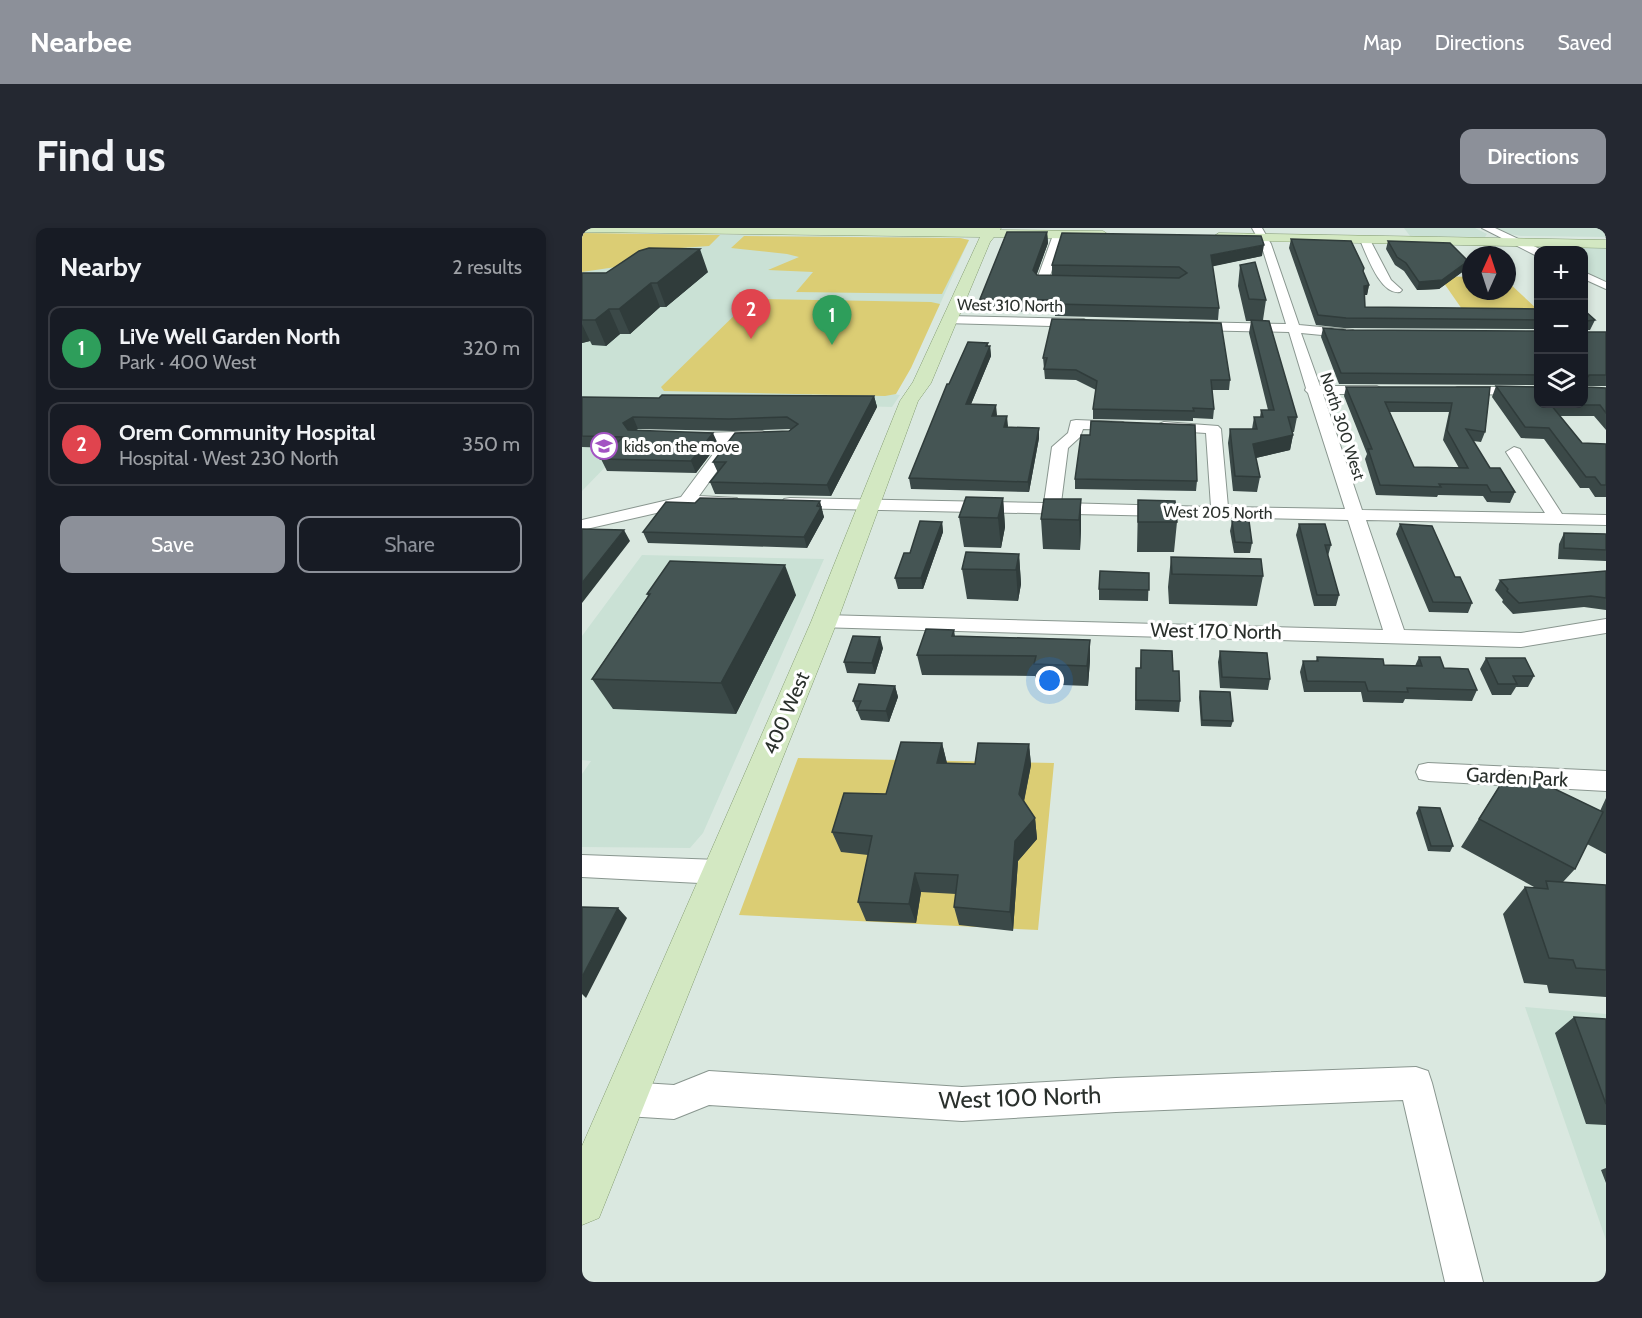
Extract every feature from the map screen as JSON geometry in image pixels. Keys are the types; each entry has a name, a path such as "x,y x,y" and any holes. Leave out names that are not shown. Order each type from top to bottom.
{"main road":[{"path":"582,228 993,231 1120,236"},
{"name":"400 West","path":"584,1191 626,1099 824,622 909,401 922,383 984,240 993,231"},
{"path":"1204,237 1260,233 1365,240 1606,244"}],"street":[{"path":"1486,228 1534,251"},
{"name":"North 300 West","path":"1260,233 1395,635"},
{"path":"1058,235 1042,282 1076,282"},
{"path":"1365,240 1386,282 1396,290"},
{"path":"1588,277 1606,286"},
{"name":"West 310 North","path":"948,320 1102,324"},
{"path":"1173,325 1292,328 1366,334"},
{"path":"1312,390 1386,390"},
{"path":"1445,391 1534,391"},
{"path":"1052,508 1060,447 1075,434 1076,424 1213,429 1220,512"},
{"path":"662,437 782,436"},
{"path":"687,501 733,438"},
{"path":"1514,453 1557,519"},
{"path":"582,525 687,501 744,502"},
{"name":"West 205 North","path":"768,503 1606,520"},
{"name":"West 170 North","path":"824,622 1521,640 1606,626"},
{"name":"Garden Park","path":"1428,772 1606,781"},
{"path":"582,866 719,872"},
{"name":"West 100 North","path":"626,1099 674,1102 709,1088 962,1104 1116,1095 1416,1083 1464,1282"}],"shaded area":[{"path":"1404,228 1475,228 1487,234 1485,237 1410,236"},
{"path":"1495,228 1606,228 1606,237 1521,236 1504,233"},
{"path":"582,233 960,238 969,240 941,302 901,377 894,394 900,395 892,407 670,400 582,491"},
{"path":"582,233 720,235 709,246 638,251 636,264 582,272"},
{"path":"744,236 960,238 969,240 942,294 796,292 813,272 768,270 799,257 731,248"},
{"path":"1588,248 1606,248 1606,282 1588,273"},
{"path":"1439,276 1462,277 1462,300 1516,300 1516,289 1534,306 1534,310 1464,312"},
{"path":"759,299 940,304 911,368 896,394 885,396 664,391 661,387 747,303"},
{"path":"642,555 824,559 703,833 690,848 582,847 582,774 591,761 582,760 582,636"},
{"path":"798,758 1054,763 1038,930 739,915"},
{"path":"1525,1007 1606,1014 1606,1240"}],"building":[{"path":"1007,232 1047,232 1033,270 1037,275 1179,278 1187,273 1179,267 1052,265 1062,233 1261,236 1264,245 1211,255 1219,308 1055,304 1056,300 980,299"},
{"path":"1291,239 1351,241 1364,268 1363,271 1369,285 1364,286 1365,307 1534,309 1534,320 1346,318 1318,315"},
{"path":"1388,241 1450,243 1462,255 1462,265 1442,280 1419,282 1406,263 1397,257"},
{"path":"649,248 700,249 657,283 651,283 619,309 609,309 595,320 582,320 582,273 606,273 639,251"},
{"path":"1255,262 1266,300 1249,299 1240,265"},
{"path":"1588,314 1595,320 1588,321"},
{"path":"1052,319 1221,323 1230,380 1211,380 1214,409 1193,408 1194,411 1093,409 1097,381 1076,370 1044,369 1047,358 1043,358"},
{"path":"1251,320 1269,321 1297,417 1288,417 1293,435 1253,444 1260,477 1235,476 1230,429 1257,429 1254,417 1263,417 1261,410 1274,410"},
{"path":"1323,328 1534,331 1534,375 1341,373"},
{"path":"1588,332 1606,332 1606,375 1588,376"},
{"path":"968,342 988,343 986,346 990,346 966,404 996,405 992,416 1007,416 1004,427 1039,428 1028,482 909,478 947,384"},
{"path":"1496,386 1534,387 1534,408 1553,408 1582,443 1606,444 1606,485 1601,485 1595,477 1586,477 1549,428 1525,427"},
{"path":"1346,387 1490,387 1485,432 1466,429 1490,468 1500,468 1515,492 1491,492 1487,485 1439,484 1441,487 1380,485 1368,449 1372,449","holes":["1385,402 1452,403 1447,430 1468,468 1414,467"]},
{"path":"1588,387 1606,388 1606,413 1600,405 1588,405"},
{"path":"662,395 874,396 827,485 710,482 726,462 713,462 735,433 789,431 798,424 787,417 729,419 633,417 623,423 628,430 713,433 691,461 601,459 623,437 582,436 582,397 659,398"},
{"path":"1091,421 1195,425 1197,481 1075,479 1081,435 1090,435"},
{"path":"966,497 1003,498 998,518 959,517"},
{"path":"700,498 820,501 817,506 821,507 804,537 643,532 666,502 695,503"},
{"path":"1044,499 1081,499 1079,520 1041,519"},
{"path":"1138,500 1175,501 1177,522 1138,522"},
{"path":"920,521 942,522 921,578 895,578 904,553 910,553"},
{"path":"1232,521 1249,521 1252,543 1235,542"},
{"path":"1299,524 1325,524 1331,545 1325,545 1339,595 1317,595"},
{"path":"1400,524 1432,526 1455,577 1460,577 1472,603 1433,602"},
{"path":"582,529 624,530 582,583"},
{"path":"1564,533 1606,534 1606,550 1564,548"},
{"path":"966,552 1019,554 1016,570 962,569"},
{"path":"1171,557 1261,559 1263,576 1172,574"},
{"path":"670,561 785,565 721,683 592,679 650,594 647,594"},
{"path":"1100,571 1149,573 1149,590 1099,589"},
{"path":"1606,571 1606,598 1591,596 1519,603 1500,580"},
{"path":"926,629 954,630 952,636 1090,640 1087,666 1034,664 1036,656 917,655"},
{"path":"853,636 880,637 872,663 844,662"},
{"path":"1141,650 1172,651 1173,671 1179,671 1180,701 1136,700 1136,668 1141,668"},
{"path":"1220,651 1267,653 1270,679 1222,677"},
{"path":"1317,657 1383,659 1384,665 1422,666 1419,657 1440,657 1444,668 1468,669 1477,690 1407,688 1408,692 1368,691 1365,682 1307,681 1303,661 1318,661"},
{"path":"1486,658 1525,658 1534,676 1513,676 1517,684 1498,684"},
{"path":"859,684 895,686 886,711 857,710 861,701 853,701"},
{"path":"1200,691 1230,692 1233,721 1202,720"},
{"path":"901,742 942,743 937,763 975,764 978,743 1029,744 1019,794 1035,818 1015,841 1010,912 954,907 958,875 915,873 909,904 858,902 872,836 832,832 844,793 886,794"},
{"path":"1509,771 1528,780 1530,777 1603,812 1575,869 1479,819"},
{"path":"1419,807 1440,808 1453,846 1431,846"},
{"path":"1546,881 1606,885 1606,970 1576,968 1573,960 1549,958 1525,887 1548,889"},
{"path":"582,907 618,908 582,977"},
{"path":"1574,1017 1606,1019 1606,1104"}],"place":[{"name":"Orem Community Hospital","path":"751,339"},
{"name":"LiVe Well Garden North","path":"832,345"},
{"name":"kids on the move","path":"604,446"}]}
